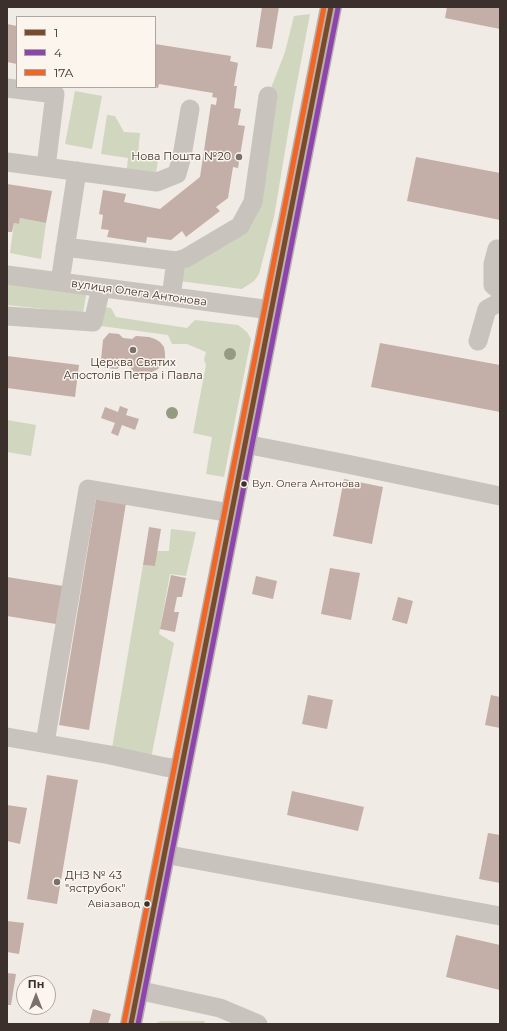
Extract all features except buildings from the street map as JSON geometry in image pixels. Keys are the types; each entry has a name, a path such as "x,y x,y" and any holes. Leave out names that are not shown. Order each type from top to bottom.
{"main road":[{"path":"131,1024 331,7"}],"street":[{"path":"7,88 54,94 46,167"},
{"path":"65,247 176,261 186,258 240,226 253,202 268,96"},
{"path":"7,162 157,182 177,174 182,156 190,109"},
{"path":"60,282 77,171"},
{"path":"497,248 493,264 493,285 500,291"},
{"path":"171,297 176,261"},
{"name":"вулиця Олега Антонова","path":"7,275 271,310"},
{"path":"7,316 93,322 101,288"},
{"path":"478,341 487,309 500,302"},
{"path":"245,444 500,496"},
{"path":"45,744 88,488 231,513"},
{"path":"7,737 165,767 181,768"},
{"path":"164,854 500,916"},
{"path":"138,990 220,1008 258,1024"}],"green space":[{"path":"310,14 274,217 259,274 254,281 242,289 179,281 181,265 240,226 268,96 285,52 294,16"},
{"path":"75,91 102,96 92,149 65,144"},
{"path":"107,115 115,116 124,132 140,133 138,154 154,155 158,160 156,173 126,178 128,158 101,154"},
{"path":"20,218 46,223 41,259 10,253 14,223 19,224"},
{"path":"7,280 87,290 83,313 7,305"},
{"path":"97,306 111,308 116,317 187,328 195,320 238,325 247,332 251,339 224,477 206,474 212,437 193,433 206,365 204,360 206,352 187,344 172,344 168,335 101,326"},
{"path":"7,420 36,425 31,456 7,452"},
{"path":"171,529 196,532 186,576 170,574 159,634 174,643 151,758 111,754 143,565 155,566 157,551 169,551"},
{"path":"161,1021 205,1021 204,1024 154,1024"}],"transit line":[{"name":"17А","path":"124,1023 324,7"},
{"name":"1","path":"131,1024 331,7"},
{"name":"4","path":"138,1024 338,8"}],"place":[{"name":"Нова Пошта №20","path":"239,157"},
{"name":"Церква Святих Апостолів Петра і Павла","path":"133,350"},
{"name":"Вул. Олега Антонова","path":"244,484"},
{"name":"ДНЗ № 43 \"яструбок\"","path":"57,882"},
{"name":"Авіазавод","path":"147,904"}]}
